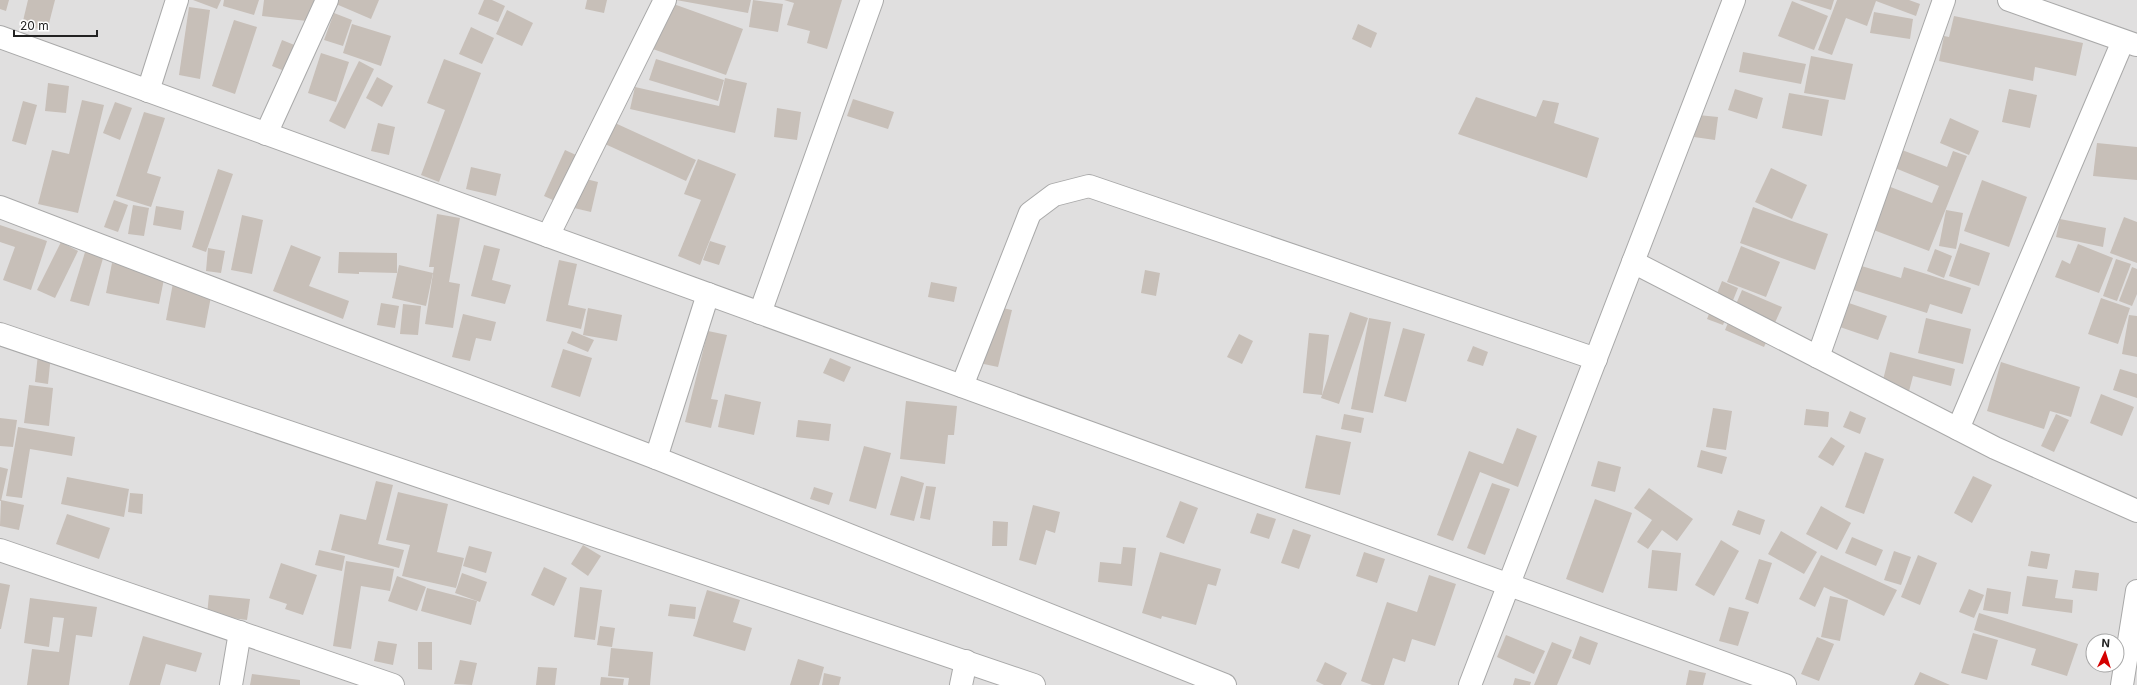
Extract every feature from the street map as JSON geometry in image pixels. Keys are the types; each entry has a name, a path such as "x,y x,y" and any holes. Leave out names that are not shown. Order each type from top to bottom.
{"street":[{"path":"148,91 177,0"},
{"path":"266,134 327,0"},
{"path":"548,236 665,0"},
{"path":"760,313 872,0"},
{"path":"1470,685 1734,0"},
{"path":"1818,357 1944,0"},
{"path":"1958,429 2130,43 2009,0"},
{"path":"0,37 1785,685"},
{"path":"962,386 1030,213 1054,195 1089,186 1596,359"},
{"path":"0,207 656,458 1225,685"},
{"path":"1633,262 1995,448 2137,511"},
{"path":"656,458 708,294"},
{"path":"0,334 1034,685"},
{"path":"0,550 392,685"},
{"path":"2122,685 2137,591"},
{"path":"231,685 240,632"},
{"path":"961,685 966,661"}],"shaded area":[{"path":"0,0 2137,0 2137,685 0,685"}],"building":[{"path":"0,0 9,0 6,11 0,9"},
{"path":"28,0 55,0 47,31 22,25"},
{"path":"193,0 221,0 217,9"},
{"path":"224,0 259,0 254,15 223,6"},
{"path":"264,0 318,0 316,22 262,16"},
{"path":"338,0 379,0 371,19 336,4"},
{"path":"484,0 492,0 505,6 498,22 478,14"},
{"path":"587,0 607,0 604,13 585,9"},
{"path":"676,0 751,0 748,13"},
{"path":"753,0 783,4 778,32 749,27"},
{"path":"784,0 842,0 827,49 807,43 810,31 787,25 794,3"},
{"path":"1799,0 1834,0 1831,10"},
{"path":"1837,0 1909,0 1920,4 1916,16 1876,1 1867,26 1846,18 1832,55 1818,50"},
{"path":"1792,1 1828,16 1814,50 1778,36"},
{"path":"668,2 743,29 726,75 650,48"},
{"path":"189,7 210,10 200,79 179,75"},
{"path":"507,10 533,23 522,46 496,34"},
{"path":"1874,12 1913,19 1910,39 1870,33"},
{"path":"334,13 352,20 343,46 324,40"},
{"path":"1954,16 2083,43 2076,76 2035,67 2033,81 1939,61 1944,36 1949,37"},
{"path":"234,20 257,27 235,94 212,86"},
{"path":"352,24 391,36 381,66 343,53"},
{"path":"1358,24 1377,33 1371,48 1352,39"},
{"path":"471,27 494,38 482,64 459,54"},
{"path":"282,40 297,46 287,72 272,66"},
{"path":"1743,52 1806,64 1801,84 1739,72"},
{"path":"321,53 349,62 336,102 308,93"},
{"path":"1811,56 1853,64 1845,100 1804,93"},
{"path":"444,59 481,73 439,182 421,175 445,110 427,103"},
{"path":"656,59 724,80 718,101 649,80"},
{"path":"359,61 374,69 345,129 329,121"},
{"path":"377,77 393,86 382,107 366,98"},
{"path":"725,78 747,83 735,133 630,109 635,87 719,106"},
{"path":"48,83 69,86 66,113 45,111"},
{"path":"1735,89 1763,98 1757,119 1728,110"},
{"path":"2009,89 2037,95 2030,128 2002,122"},
{"path":"1789,93 1829,100 1822,136 1782,128"},
{"path":"1476,97 1536,117 1543,100 1559,103 1554,123 1599,138 1587,178 1458,134"},
{"path":"853,99 894,112 888,129 847,116"},
{"path":"82,100 104,105 78,213 38,204 52,150 69,154"},
{"path":"23,101 37,105 26,145 12,141"},
{"path":"115,102 132,108 120,140 103,133"},
{"path":"777,108 801,112 797,140 774,137"},
{"path":"144,112 165,118 147,173 161,177 151,207 116,196"},
{"path":"1698,115 1718,117 1715,140 1694,137"},
{"path":"1950,118 1979,131 1969,155 1940,143"},
{"path":"378,123 395,127 389,155 371,151"},
{"path":"615,123 696,160 686,181 605,144"},
{"path":"2097,143 2137,147 2137,180 2093,176"},
{"path":"565,150 587,160 566,206 544,196"},
{"path":"1902,150 1947,167 1953,151 1967,156 1929,251 1871,229 1888,186 1932,203 1939,186 1895,168"},
{"path":"698,159 736,174 700,265 678,256 701,200 684,194"},
{"path":"471,167 501,174 496,196 466,189"},
{"path":"1771,168 1807,185 1792,219 1755,202"},
{"path":"218,169 233,174 206,252 192,247"},
{"path":"582,178 598,182 591,212 574,208"},
{"path":"1982,180 2027,197 2009,247 1964,231"},
{"path":"114,200 128,205 118,232 104,227"},
{"path":"133,205 149,208 144,236 128,234"},
{"path":"156,206 184,211 181,230 153,225"},
{"path":"1753,207 1828,234 1815,270 1740,243"},
{"path":"1946,210 1963,213 1956,249 1939,246"},
{"path":"437,214 460,218 449,282 460,284 453,328 425,324 434,267 429,267"},
{"path":"242,215 263,220 252,274 231,270"},
{"path":"2124,217 2137,222 2137,263 2110,253"},
{"path":"2060,219 2106,228 2103,247 2056,237"},
{"path":"0,225 47,241 31,290 3,280 15,247 0,242"},
{"path":"710,241 726,246 719,265 703,260"},
{"path":"61,242 78,251 55,298 37,290"},
{"path":"1960,243 1990,253 1979,286 1949,276"},
{"path":"2078,244 2113,258 2099,293 2055,277 2062,260 2070,264"},
{"path":"291,245 321,257 309,286 349,301 343,319 273,291"},
{"path":"484,245 500,249 492,280 511,285 505,304 471,296"},
{"path":"1741,246 1780,262 1766,297 1727,282"},
{"path":"208,248 225,251 221,273 206,271"},
{"path":"86,249 104,255 89,306 70,301"},
{"path":"1935,249 1952,256 1944,278 1927,271"},
{"path":"339,252 397,253 397,273 338,273"},
{"path":"2116,259 2131,264 2117,301 2103,296"},
{"path":"559,260 577,264 568,305 586,309 581,329 546,321"},
{"path":"112,263 165,274 159,304 106,293"},
{"path":"1855,264 1901,278 1904,267 1971,288 1962,314 1930,304 1927,313 1847,288"},
{"path":"399,265 433,273 426,306 392,298"},
{"path":"2132,267 2137,269 2137,294 2132,306 2119,301"},
{"path":"1145,270 1160,273 1156,296 1141,293"},
{"path":"1722,281 1738,288 1723,325 1707,319"},
{"path":"931,282 957,287 954,302 928,297"},
{"path":"173,283 212,291 205,328 166,320"},
{"path":"1742,290 1782,307 1764,347 1725,330"},
{"path":"2101,298 2130,308 2118,344 2088,334"},
{"path":"1843,301 1887,316 1878,340 1834,325"},
{"path":"381,303 399,306 395,328 377,325"},
{"path":"403,304 421,306 418,335 400,334"},
{"path":"993,306 1012,310 998,367 979,363"},
{"path":"588,308 622,315 617,341 583,335"},
{"path":"1350,312 1368,318 1339,404 1321,398"},
{"path":"463,314 496,322 491,341 476,338 470,361 452,357"},
{"path":"2129,315 2137,316 2137,357 2122,354"},
{"path":"1369,318 1391,322 1373,413 1351,409"},
{"path":"1926,318 1971,329 1963,364 1918,353"},
{"path":"1403,328 1425,334 1406,402 1384,396"},
{"path":"572,331 594,340 588,352 567,343"},
{"path":"708,331 727,335 711,399 718,400 711,428 685,422"},
{"path":"1309,333 1329,335 1322,395 1303,393"},
{"path":"1239,334 1253,341 1242,364 1227,357"},
{"path":"1473,346 1488,352 1483,366 1467,361"},
{"path":"563,349 592,358 580,397 551,387"},
{"path":"1890,352 1955,369 1951,386 1913,376 1908,395 1881,388"},
{"path":"38,354 51,355 48,384 35,382"},
{"path":"830,358 851,367 844,382 823,373"},
{"path":"2001,362 2080,387 2071,417 2050,411 2044,429 1987,411"},
{"path":"2120,369 2137,374 2137,398 2113,390"},
{"path":"29,385 53,388 49,426 24,423"},
{"path":"725,394 761,402 754,435 718,427"},
{"path":"2101,394 2134,407 2122,436 2090,423"},
{"path":"906,401 957,406 954,435 948,435 945,464 900,459"},
{"path":"1713,408 1732,411 1726,450 1706,447"},
{"path":"1806,409 1829,412 1828,427 1804,425"},
{"path":"1850,411 1866,418 1860,434 1843,427"},
{"path":"1344,414 1364,418 1361,433 1341,429"},
{"path":"2056,414 2069,420 2054,452 2041,446"},
{"path":"0,418 17,420 13,447 0,446"},
{"path":"798,420 831,424 829,441 796,437"},
{"path":"18,427 75,437 72,456 30,449 22,498 6,496"},
{"path":"1517,428 1537,436 1518,487 1480,472 1453,541 1437,535 1469,451 1503,464"},
{"path":"1316,435 1351,442 1340,495 1305,488"},
{"path":"1831,437 1845,446 1833,466 1818,457"},
{"path":"864,446 891,453 876,509 849,501"},
{"path":"1701,450 1727,457 1722,474 1697,467"},
{"path":"1865,452 1884,459 1864,514 1845,507"},
{"path":"1598,461 1621,467 1615,492 1591,486"},
{"path":"0,467 8,469 1,501 0,501"},
{"path":"901,476 924,483 914,521 890,515"},
{"path":"1973,476 1992,485 1972,523 1954,513"},
{"path":"67,477 129,489 124,517 61,504"},
{"path":"376,481 393,485 378,544 404,550 399,568 331,550 340,514 366,520"},
{"path":"1492,483 1510,489 1485,555 1467,548"},
{"path":"926,486 936,487 930,520 920,518"},
{"path":"814,487 833,493 829,505 810,499"},
{"path":"1649,488 1693,519 1677,541 1662,530 1648,549 1637,542 1652,520 1634,508"},
{"path":"398,492 448,504 437,552 464,558 456,588 402,576 410,545 386,540"},
{"path":"130,493 143,494 142,514 128,512"},
{"path":"1595,499 1632,513 1603,593 1566,579"},
{"path":"1,500 24,505 19,530 0,526"},
{"path":"1180,501 1198,508 1184,544 1166,537"},
{"path":"1033,505 1060,512 1055,533 1046,530 1036,565 1019,560"},
{"path":"1821,506 1851,523 1837,550 1806,534"},
{"path":"1738,510 1765,520 1760,535 1732,525"},
{"path":"1257,513 1276,519 1269,539 1250,533"},
{"path":"67,514 110,528 99,559 56,544"},
{"path":"993,521 1008,522 1007,546 992,546"},
{"path":"1293,529 1311,535 1299,569 1281,563"},
{"path":"1781,531 1817,552 1804,574 1768,554"},
{"path":"1852,537 1883,550 1876,566 1845,553"},
{"path":"1721,540 1739,551 1714,596 1695,585"},
{"path":"583,545 601,556 588,576 571,564"},
{"path":"469,546 492,552 486,573 463,566"},
{"path":"1123,547 1136,548 1132,586 1098,582 1100,562 1121,564"},
{"path":"319,550 345,556 342,571 315,565"},
{"path":"1652,550 1681,553 1677,591 1648,588"},
{"path":"1894,551 1911,557 1901,585 1884,580"},
{"path":"2031,551 2050,554 2047,569 2028,566"},
{"path":"1160,552 1221,569 1216,586 1208,584 1196,625 1162,616 1161,619 1142,613"},
{"path":"1364,552 1385,559 1377,583 1356,576"},
{"path":"1821,555 1897,590 1884,616 1824,587 1815,607 1799,599"},
{"path":"1918,555 1937,563 1920,605 1901,597"},
{"path":"1759,559 1772,563 1758,604 1745,599"},
{"path":"346,561 394,569 390,591 361,586 351,649 333,646"},
{"path":"281,563 317,575 303,615 285,609 287,604 269,598"},
{"path":"544,567 567,578 554,606 531,595"},
{"path":"2075,570 2099,573 2097,591 2072,588"},
{"path":"462,573 487,582 480,602 455,593"},
{"path":"1429,575 1456,584 1435,646 1412,639 1405,662 1393,658 1384,685 1372,685 1361,681 1387,602 1417,612"},
{"path":"397,576 426,587 417,611 388,601"},
{"path":"2027,576 2058,580 2055,598 2073,600 2072,613 2022,606"},
{"path":"0,583 10,585 1,629 0,629"},
{"path":"580,587 602,590 595,640 574,637"},
{"path":"427,588 477,601 471,625 421,611"},
{"path":"1987,588 2011,592 2008,614 1983,610"},
{"path":"1969,589 1984,595 1974,618 1959,612"},
{"path":"707,590 740,600 733,622 752,628 745,651 693,636"},
{"path":"209,595 250,599 247,620 207,615"},
{"path":"1830,596 1848,600 1840,641 1821,637"},
{"path":"30,598 97,607 92,637 76,635 69,685 27,685 32,649 59,652 64,618 53,617 49,647 24,643"},
{"path":"670,604 696,607 695,619 668,616"},
{"path":"1729,607 1749,612 1738,646 1719,641"},
{"path":"1979,613 2078,644 2067,676 2031,665 2036,649 1974,630"},
{"path":"600,626 615,628 612,647 597,645"},
{"path":"1973,633 1998,640 1987,680 1961,673"},
{"path":"1506,635 1545,651 1534,674 1497,657"},
{"path":"143,636 202,653 196,672 166,664 160,685 129,685"},
{"path":"1580,636 1598,643 1590,665 1572,658"},
{"path":"1817,637 1834,644 1819,681 1801,674"},
{"path":"378,641 397,644 393,665 374,661"},
{"path":"418,642 432,642 432,670 418,669"},
{"path":"1552,642 1572,650 1557,685 1534,685"},
{"path":"611,648 653,652 650,685 628,685 629,678 608,676"},
{"path":"798,659 824,667 819,685 790,685"},
{"path":"460,660 477,663 472,685 454,684"},
{"path":"1325,662 1347,673 1341,685 1324,685 1316,681"},
{"path":"538,667 557,668 555,685 536,685"},
{"path":"1689,670 1706,673 1703,685 1686,685"},
{"path":"1920,672 1950,685 1914,685"},
{"path":"824,673 841,677 839,685 822,685"},
{"path":"252,674 300,680 300,685 250,685"},
{"path":"601,677 624,679 623,685 600,685"},
{"path":"1515,678 1531,682 1530,685 1513,685"}]}
